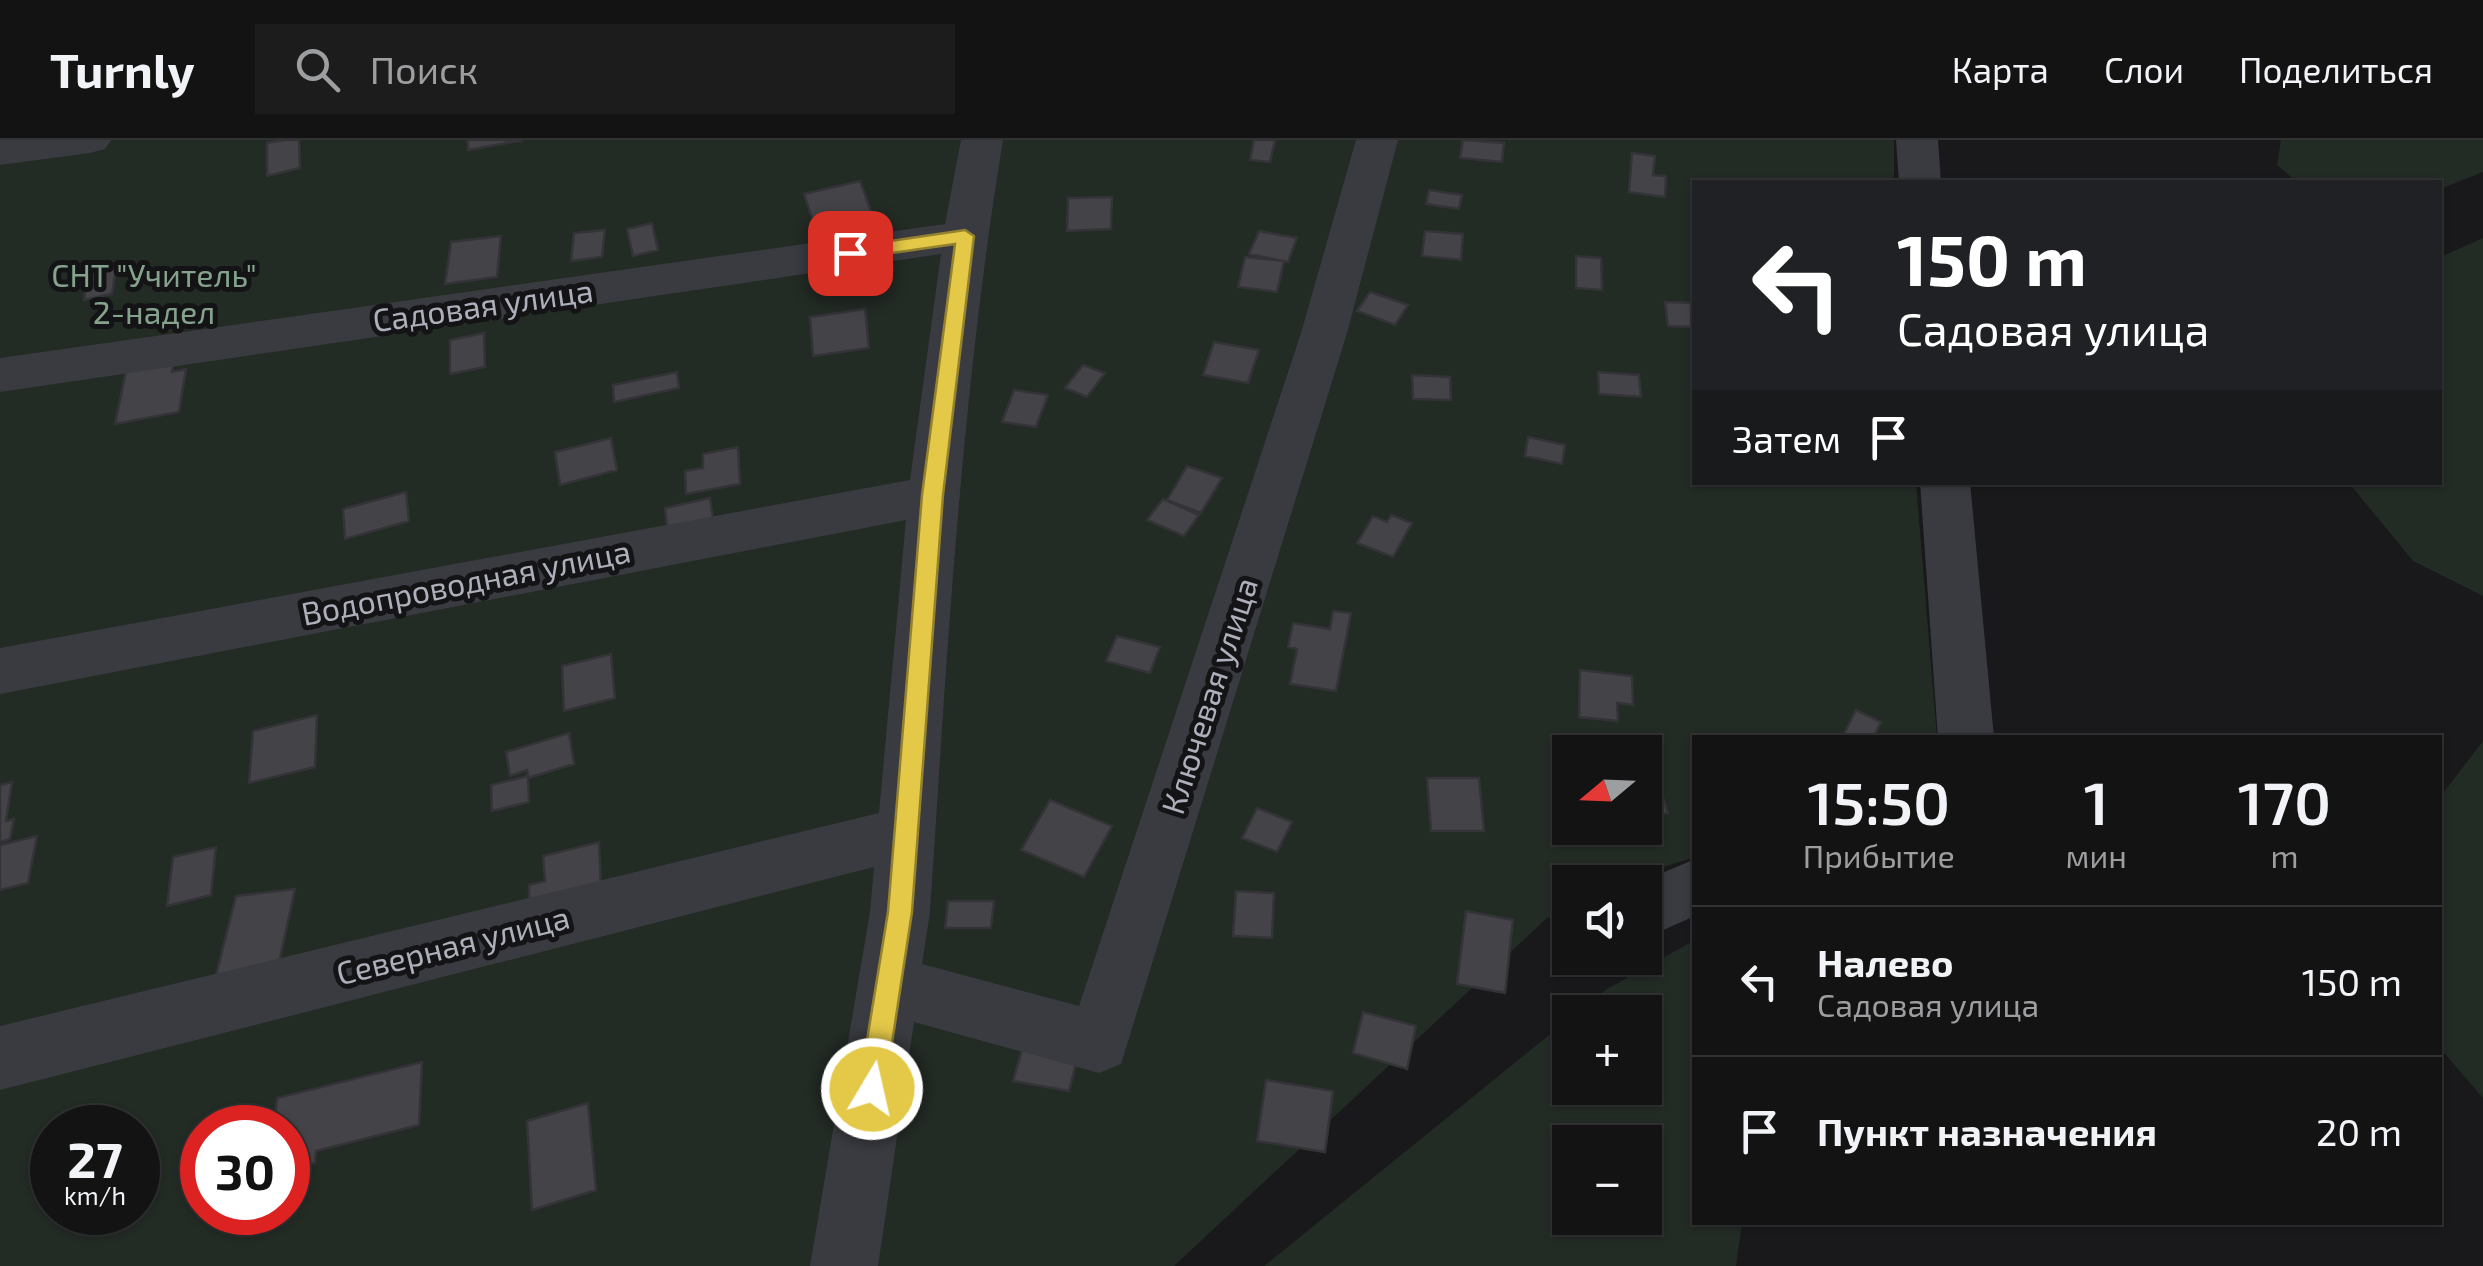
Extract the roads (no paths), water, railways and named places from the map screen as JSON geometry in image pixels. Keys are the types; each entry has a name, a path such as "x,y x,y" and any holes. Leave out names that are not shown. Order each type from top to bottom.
{"street":[{"path":"0,152 90,140"},
{"path":"844,1266 888,985 906,833 933,495 965,236 982,140"},
{"name":"Ключевая улица","path":"888,985 1099,1042 1312,371 1377,140"},
{"path":"1917,140 1920,180"},
{"name":"Садовая улица","path":"0,375 965,236"},
{"path":"1945,485 1966,735"},
{"name":"Водопроводная улица","path":"0,671 933,495"},
{"name":"Северная улица","path":"0,1058 906,833"},
{"path":"1662,902 1692,888"}],"park label":[{"name":"СНТ \"Учитель\" 2-надел","path":"154,294"}]}
